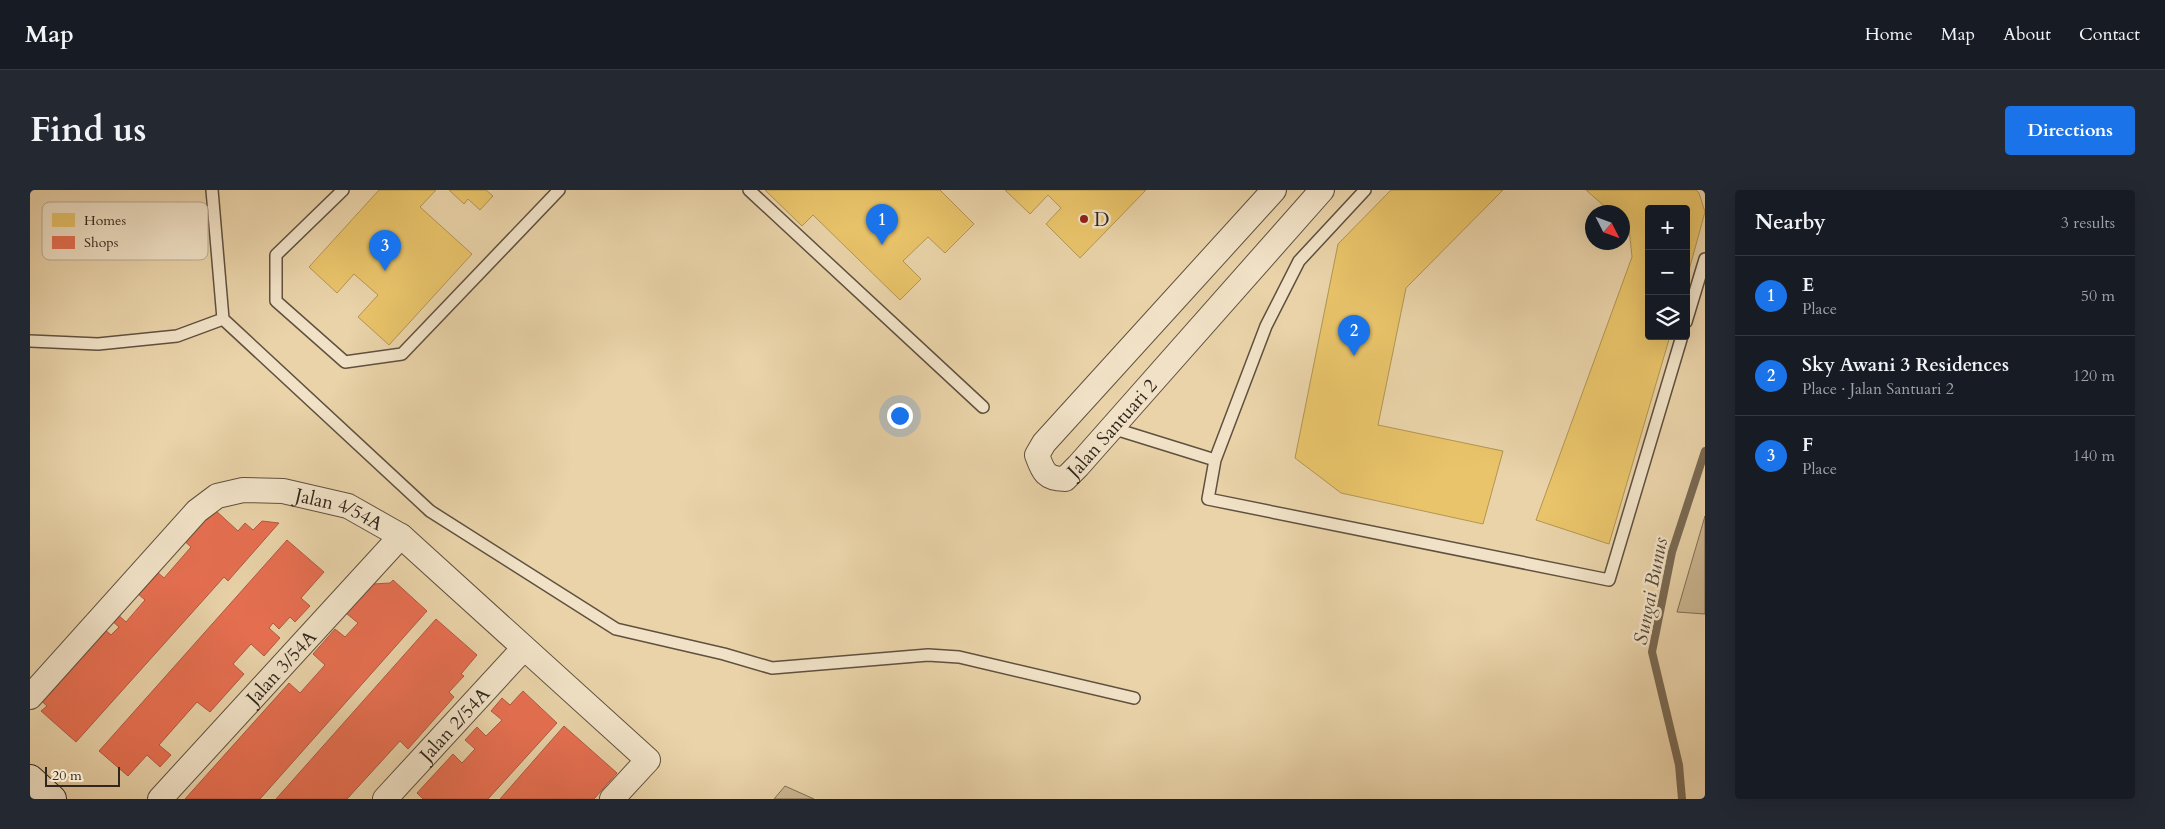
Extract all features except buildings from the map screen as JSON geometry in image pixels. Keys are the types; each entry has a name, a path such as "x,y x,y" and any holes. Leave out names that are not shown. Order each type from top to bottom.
{"street":[{"name":"Jalan Santuari 2","path":"1274,190 1044,443 1036,455 1042,471 1054,479 1065,479 1322,190"},
{"name":"Jalan 4/54A","path":"30,697 197,511 217,496 243,490 283,492 348,506 402,536 648,760 612,799"},
{"name":"Jalan 3/54A","path":"160,799 402,536"},
{"name":"Jalan 2/54A","path":"385,799 524,648"},
{"path":"30,780 52,799"}],"lane":[{"path":"212,190 223,319 430,511 616,628 724,654 772,668 928,655 959,657 1134,698"},
{"path":"343,190 276,255 276,301 345,362 402,354 559,190"},
{"path":"749,190 983,407"},
{"path":"1365,190 1299,261 1266,326 1216,460 1208,499 1609,580 1681,340"},
{"path":"1690,309 1705,259"},
{"path":"30,341 98,344 177,336 223,319"},
{"path":"1112,428 1216,460"}],"shaded area":[{"path":"1705,516 1705,614 1677,612"},
{"path":"785,786 814,799 774,799"}],"waterway":[{"name":"Sungai Bunus","path":"1682,799 1679,765 1652,652 1672,552 1705,451"}],"place":[{"name":"D","path":"1084,219"},
{"name":"E","path":"882,245"},
{"name":"F","path":"385,271"},
{"name":"Sky Awani 3 Residences","path":"1354,356"}]}
